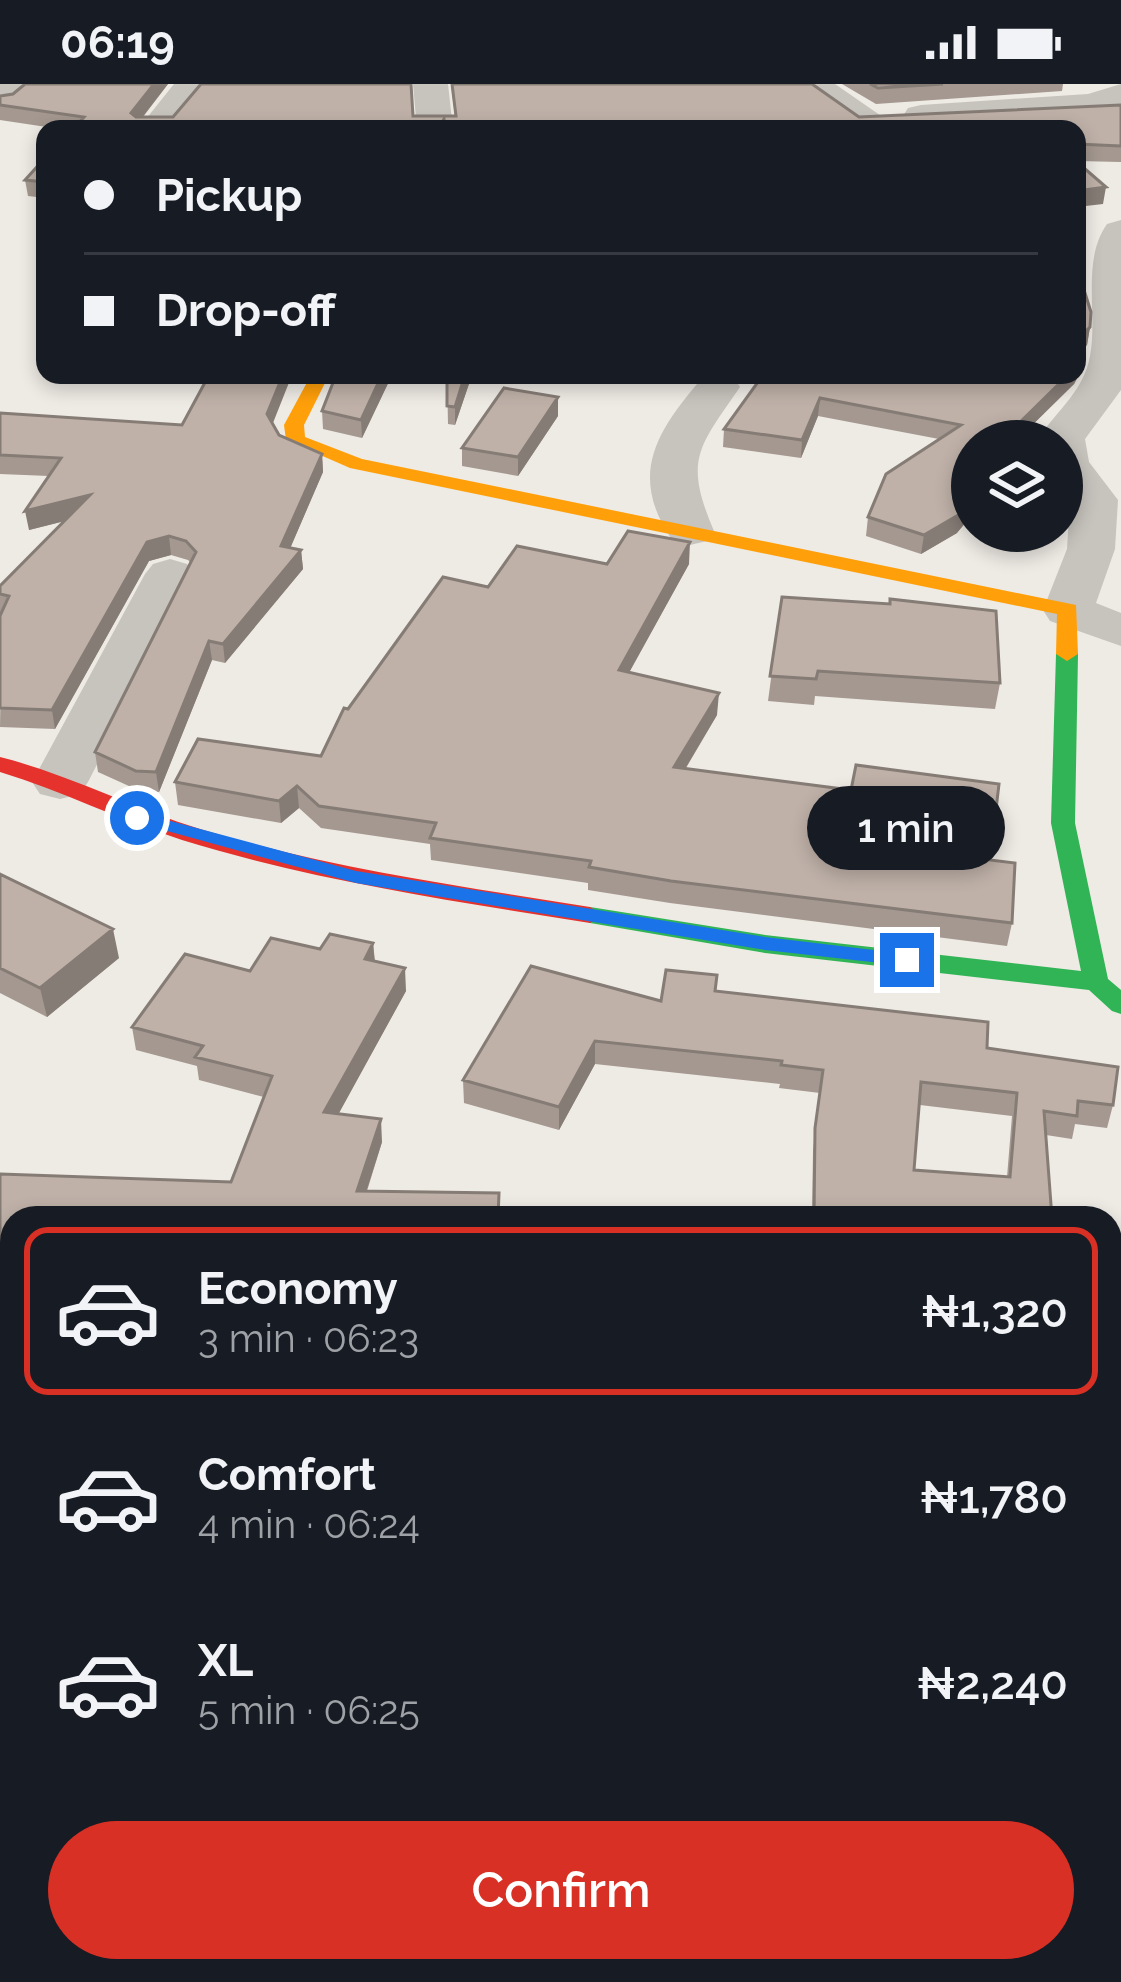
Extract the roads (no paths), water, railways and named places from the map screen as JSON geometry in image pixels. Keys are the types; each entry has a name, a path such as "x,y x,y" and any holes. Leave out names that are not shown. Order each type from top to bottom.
{"street":[{"path":"0,98 22,84"},
{"path":"162,120 192,84"},
{"path":"431,84 434,120"},
{"path":"812,84 871,120"},
{"path":"922,120 1111,103"},
{"path":"1121,232 1110,287 1112,359 1085,413 1062,437 1066,464 1094,500 1090,549 1068,610 1063,823 1096,982 1121,1005"},
{"path":"315,384 294,425 296,440 357,464 1068,610 1121,631"},
{"path":"690,531 674,495 671,458 681,431 718,387"},
{"path":"59,782 170,574"},
{"path":"0,764 59,782 137,818 356,877 765,944 1096,982"}]}
